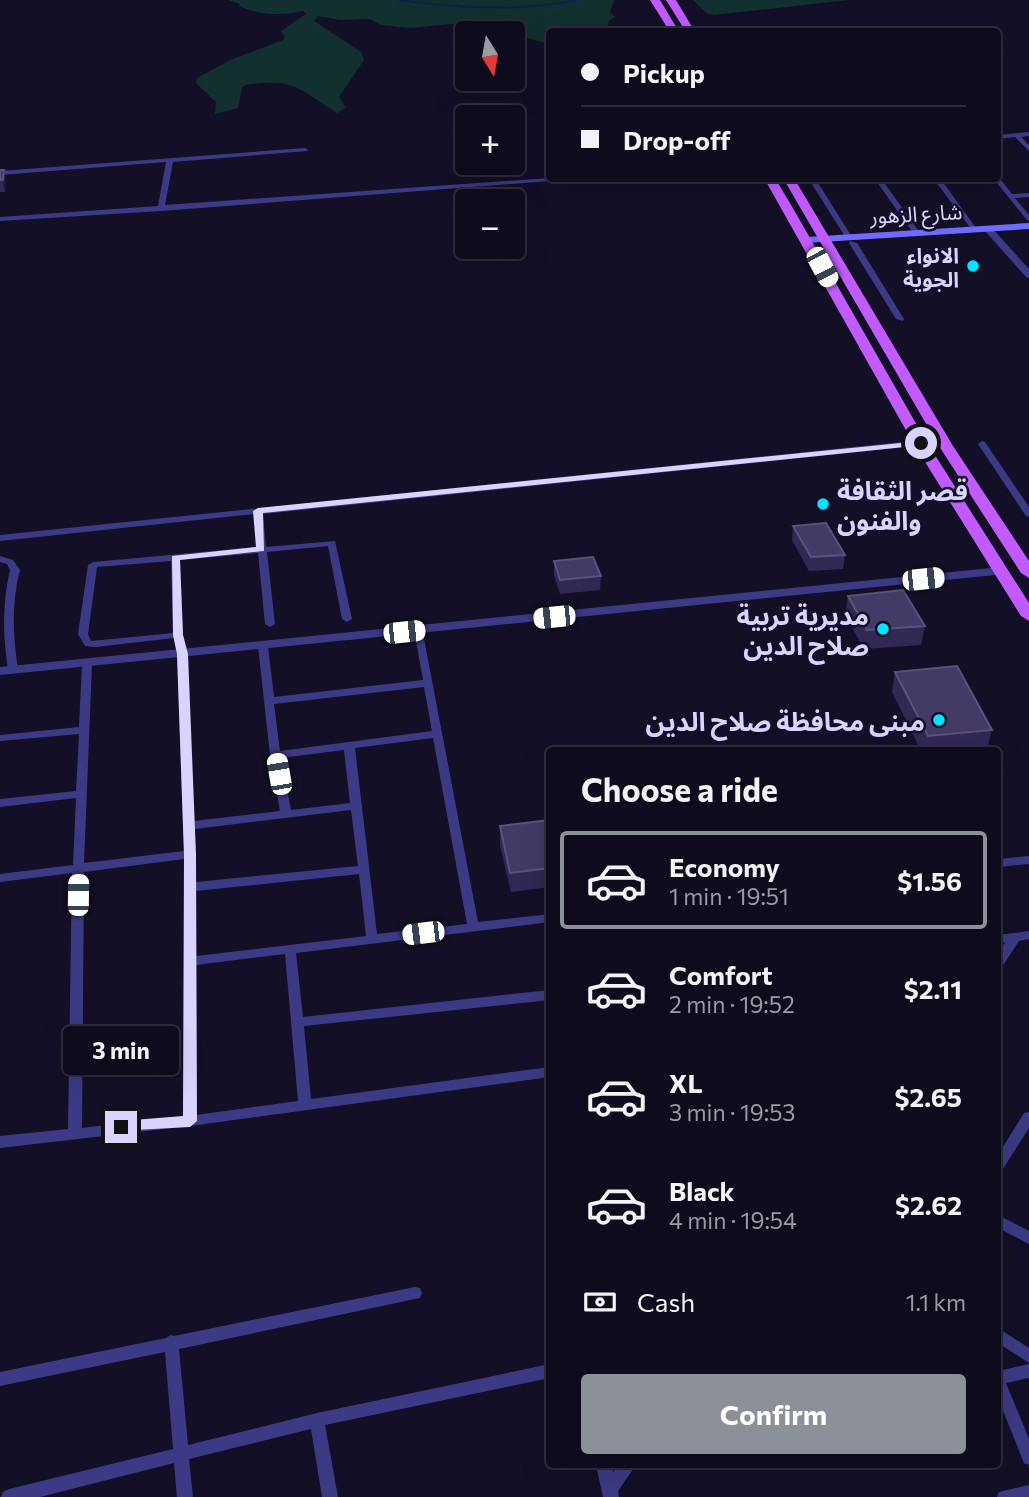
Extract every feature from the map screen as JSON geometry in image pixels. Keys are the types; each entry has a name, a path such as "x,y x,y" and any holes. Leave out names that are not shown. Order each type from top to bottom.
{"main road":[{"path":"654,0 672,28"},
{"path":"671,0 688,28"},
{"path":"771,182 921,443 1029,616"},
{"path":"790,182 946,446 1029,573"},
{"name":"شارع الزهور","path":"850,240 974,229 991,231"},
{"name":"شارع الزهور","path":"808,243 1029,229"}],"street":[{"path":"1001,136 1029,134"},
{"path":"1016,135 1029,149"},
{"path":"0,173 305,150"},
{"path":"162,209 170,160"},
{"path":"0,219 546,181"},
{"path":"814,182 900,319"},
{"path":"880,182 916,233"},
{"path":"939,182 974,229"},
{"path":"999,182 1029,219"},
{"path":"1010,196 1029,195"},
{"path":"991,231 1029,275"},
{"path":"0,537 921,443"},
{"path":"982,444 1029,514"},
{"path":"258,511 270,624"},
{"path":"178,635 88,644 83,634 93,565 332,543 347,619"},
{"path":"175,558 178,635 182,654 191,887 190,1121"},
{"path":"0,559 10,562 15,570 8,594 6,671 1001,571"},
{"path":"419,630 473,927"},
{"path":"263,646 275,755 286,814"},
{"path":"75,1132 78,869 87,664"},
{"path":"269,701 429,683"},
{"path":"0,738 84,730"},
{"path":"275,755 438,734"},
{"path":"349,746 372,939"},
{"path":"0,803 81,794"},
{"path":"188,826 356,806"},
{"path":"0,878 190,855"},
{"path":"1001,863 1029,859"},
{"path":"191,887 364,869"},
{"path":"190,961 546,918"},
{"path":"1001,939 1029,935"},
{"path":"1001,959 1015,937"},
{"path":"290,949 305,1105"},
{"path":"298,1022 546,995"},
{"path":"0,1142 190,1121 546,1073"},
{"path":"1001,1160 1029,1116"},
{"path":"1001,1223 1029,1238"},
{"path":"0,1379 415,1293"},
{"path":"1001,1337 1029,1356"},
{"path":"171,1342 185,1497"},
{"path":"1001,1379 1029,1371"},
{"path":"9,1497 35,1494 181,1452 317,1420 546,1372"},
{"path":"1001,1388 1029,1458"},
{"path":"317,1420 330,1497"},
{"path":"605,1468 610,1493"},
{"path":"610,1493 626,1468"},
{"path":"1005,1497 1029,1493"}],"green space":[{"path":"228,0 614,0 610,12 615,17 608,22 608,28 546,28 545,43 525,37 525,21 455,21 455,24 410,28 381,25 370,19 340,20 318,16 314,21 361,52 364,60 339,97 346,108 337,113 295,87 262,83 245,85 238,108 215,114 216,102 196,83 197,78 230,60 283,40 285,37 281,31 306,14 303,11 287,14 263,13 239,6 240,4"},
{"path":"693,0 849,0 714,15 706,13"}],"building":[{"path":"0,170 4,170 3,180 0,180"},
{"path":"826,523 845,555 811,557 793,526"},
{"path":"593,557 601,576 560,580 554,561"},
{"path":"903,590 925,626 867,630 848,596"},
{"path":"957,666 992,730 928,736 895,672"},
{"path":"546,820 546,868 510,873 500,826"}],"waterway":[{"path":"398,0 488,8 577,0"}],"place":[{"name":"الانواء الجوية","path":"973,266"},
{"name":"قصر الثقافة والفنون","path":"823,504"},
{"name":"مديرية تربية صلاح الدين","path":"883,629"},
{"name":"مبنى محافظة صلاح الدين","path":"939,720"}],"route":[{"path":"121,1127 190,1121 190,855 182,654 178,635 175,558 261,549 258,511 921,443"}]}
